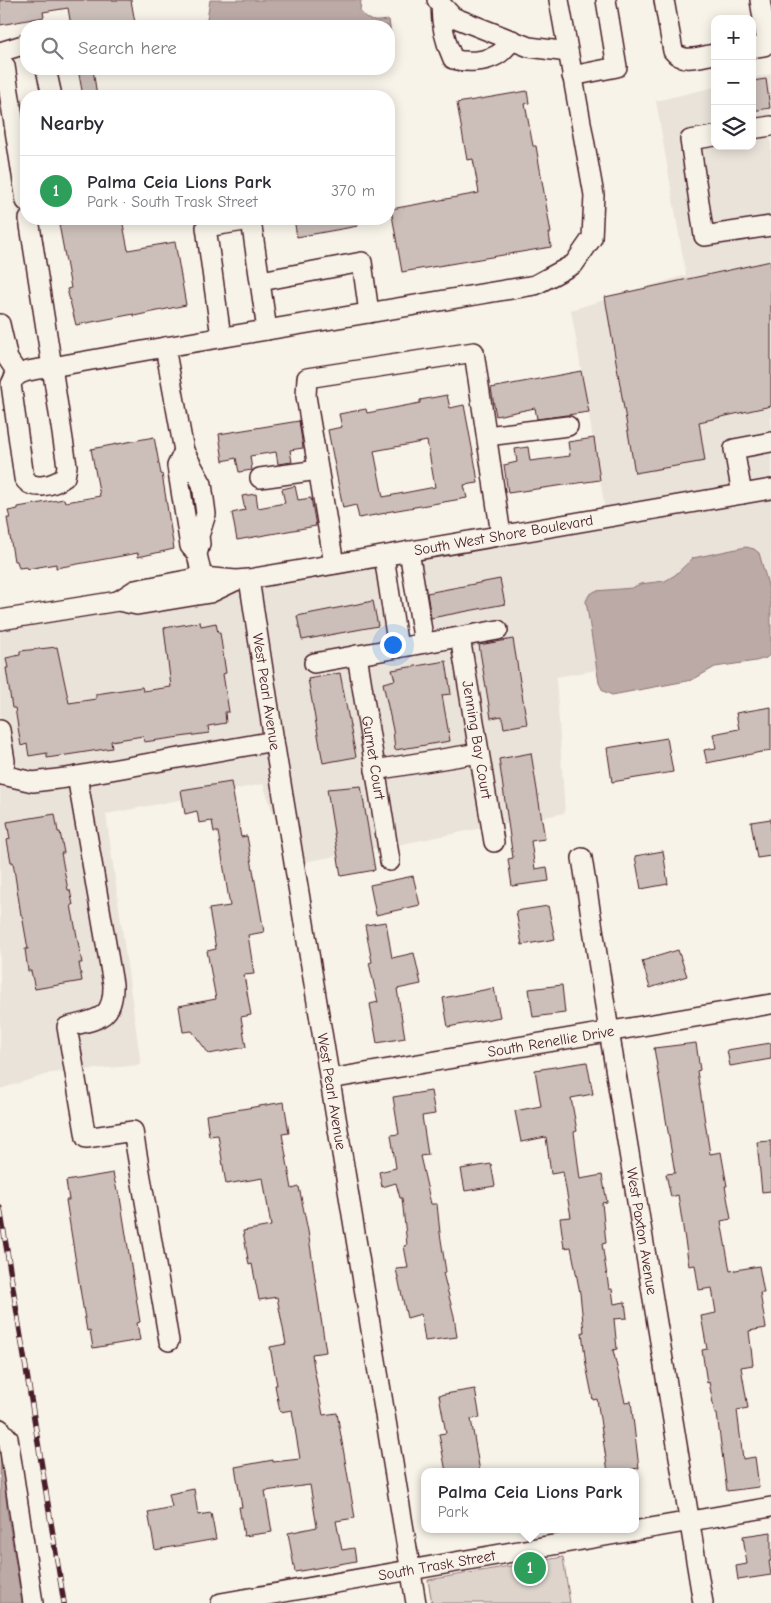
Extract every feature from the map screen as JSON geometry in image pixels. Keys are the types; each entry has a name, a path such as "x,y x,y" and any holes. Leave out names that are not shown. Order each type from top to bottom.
{"street":[{"path":"30,225 52,367 67,466 65,477 57,483 34,486 27,483 24,478 12,384 13,378 18,374 52,367 221,337 535,285 574,264 592,238 594,195 559,0"},
{"path":"572,76 616,67 606,0"},
{"path":"664,0 674,51 678,57 685,59 711,55"},
{"path":"756,47 764,46 767,43 760,0"},
{"path":"439,2 453,17 530,47 568,52"},
{"path":"439,2 444,32 453,59 462,62 484,60 499,55 512,40"},
{"path":"0,52 20,46"},
{"path":"0,62 6,66 20,136"},
{"path":"47,75 51,90"},
{"path":"756,129 771,126"},
{"path":"711,137 690,140 704,236 771,226"},
{"path":"221,337 206,228 223,225"},
{"path":"252,225 267,330"},
{"path":"260,281 362,262 370,313"},
{"path":"0,324 8,360 18,374"},
{"path":"165,348 184,451 202,484 206,514 198,536 200,544 197,554 202,577"},
{"path":"334,564 306,396 307,378 474,352 502,535"},
{"path":"487,436 568,426"},
{"path":"742,494 734,448 771,442"},
{"path":"260,478 318,470"},
{"name":"South West Shore Boulevard","path":"0,620 118,601 137,605 210,593 242,580 771,489"},
{"path":"409,551 424,643"},
{"path":"384,556 398,648"},
{"name":"South West Shore Boulevard","path":"118,601 135,590 202,577 242,580"},
{"name":"West Pearl Avenue","path":"242,580 274,741 416,1603"},
{"path":"314,663 498,630"},
{"name":"Jenning Bay Court","path":"460,637 494,842"},
{"name":"Gurnet Court","path":"357,655 390,861"},
{"path":"0,730 6,761 2,774 32,782 78,776 274,741"},
{"path":"375,770 479,753"},
{"path":"78,776 111,974 113,999 106,1014 95,1020 67,1027 86,1138 133,1132 169,1341"},
{"name":"West Paxton Avenue","path":"582,858 703,1603"},
{"name":"South Renellie Drive","path":"330,1079 771,1004"},
{"path":"0,1429 8,1438 33,1603"},
{"name":"South Trask Street","path":"639,1530 771,1507"},
{"name":"South Trask Street","path":"221,1603 622,1533"}],"shaded area":[{"path":"210,0 361,0 360,11 370,20 207,20"},
{"path":"771,74 771,480 605,509 571,310 686,275 656,101 711,88 711,150 756,150 756,77"},
{"path":"771,498 771,604 763,564 693,558 675,575 665,581 640,584 632,588 595,591 589,595 586,602 597,670 556,677 565,813 502,825 471,643 509,636 506,620 432,633 420,558"},
{"path":"746,547 754,549 759,553 768,585 771,604 771,654 766,658 756,661 715,667 692,680 612,695 603,691 599,683 586,601 589,595 595,591 632,588 640,584 665,581 675,575 693,558"},
{"path":"376,566 387,641 303,657 306,673 349,666 378,848 304,862 260,586"},
{"path":"241,590 279,830 263,784 106,814 141,1065 51,1073 0,1089 0,629 113,610 115,613 120,610"},
{"path":"452,647 468,746 383,760 368,662"},
{"path":"471,763 482,828 397,845 386,777"},
{"path":"0,1449 7,1509 22,1603 0,1603"},
{"path":"563,1557 570,1603 432,1603 428,1580"}],"building":[{"path":"0,0 131,0 134,20 70,20 68,8 43,12 44,17 0,25"},
{"path":"79,75 94,75 96,90 82,90"},
{"path":"766,79 770,108 756,110 756,80"},
{"path":"527,91 529,103 525,104 533,146 536,146 551,233 549,233 551,247 402,272 394,225 395,208 479,193 473,159 467,160 457,103"},
{"path":"59,225 123,225 128,250 175,242 186,305 134,316 134,314 76,325 67,289 71,288"},
{"path":"295,225 358,225 358,226 297,237"},
{"path":"771,261 771,406 699,422 705,461 635,473 605,297"},
{"path":"581,371 589,412 537,419 535,408 496,416 491,388"},
{"path":"447,395 450,408 464,405 478,483 464,485 467,498 359,518 356,505 343,508 328,430 342,427 339,414 366,409 367,413 420,403 420,400","holes":["427,441 435,487 383,497 374,451"]},
{"path":"299,421 303,448 290,450 292,462 278,464 276,452 250,456 252,470 239,472 236,458 223,461 219,434"},
{"path":"154,437 174,549 138,557 138,553 56,568 56,564 27,569 27,567 19,568 17,561 14,561 7,518 10,518 8,511 18,509 18,507 64,499 65,502 100,496 91,449"},
{"path":"594,438 600,480 508,493 504,465 517,462 515,449 528,447 530,461 570,456 568,442"},
{"path":"295,486 298,500 311,498 316,526 237,540 232,513 245,510 242,496 256,494 258,508 285,503 282,489"},
{"path":"500,579 505,604 431,618 427,593"},
{"path":"373,601 378,626 302,640 297,616"},
{"path":"200,622 201,626 216,623 218,633 220,633 226,673 223,674 229,712 225,712 226,723 208,726 209,733 144,742 143,736 111,741 112,748 47,758 47,753 29,756 27,744 21,746 15,708 12,708 6,658 20,655 20,651 57,647 69,703 96,699 96,694 142,687 143,691 171,687 164,628"},
{"path":"513,639 527,724 504,728 502,716 491,718 479,645"},
{"path":"446,661 451,694 442,695 450,741 395,750 393,730 383,683 395,680 392,670"},
{"path":"340,673 356,757 323,763 308,679"},
{"path":"771,707 771,750 707,763 704,750 716,748 713,734 739,729 736,713"},
{"path":"667,738 673,772 612,782 607,748"},
{"path":"531,753 545,839 531,841 535,869 547,867 549,881 512,886 508,859 513,858 499,759"},
{"path":"231,782 241,837 247,836 264,932 248,935 254,974 244,975 251,1015 241,1017 246,1047 209,1054 192,1031 183,1032 179,1006 216,999 207,951 216,949 209,909 230,906 218,832 214,832 212,821 199,823 197,811 185,814 181,790"},
{"path":"361,786 375,870 341,876 327,789"},
{"path":"55,814 64,853 61,853 68,890 70,890 73,905 71,905 82,963 79,963 82,981 35,989 31,971 28,971 25,949 28,949 13,862 11,862 7,840 10,839 7,822"},
{"path":"771,819 771,856 757,858 751,822"},
{"path":"663,851 668,884 641,889 635,856"},
{"path":"413,876 420,905 376,915 370,885"},
{"path":"548,906 555,939 522,945 516,911"},
{"path":"386,922 392,958 414,953 421,984 397,989 405,1038 377,1043 370,1004 378,1002 369,963 372,962 365,925"},
{"path":"678,950 687,976 650,988 642,961"},
{"path":"562,985 565,1013 533,1017 529,989"},
{"path":"494,988 500,1017 448,1027 443,998"},
{"path":"696,1043 700,1070 697,1071 710,1154 721,1152 727,1186 725,1186 731,1219 721,1221 730,1271 759,1266 764,1293 760,1293 766,1328 749,1331 753,1365 741,1367 748,1408 737,1410 743,1459 755,1457 759,1487 727,1491 717,1414 715,1414 709,1382 707,1383 702,1350 707,1349 701,1316 716,1313 712,1288 699,1290 695,1265 689,1266 678,1195 671,1197 666,1174 675,1173 654,1048"},
{"path":"771,1043 771,1059 730,1066 727,1050"},
{"path":"587,1062 593,1094 571,1098 577,1131 574,1132 580,1179 602,1175 607,1202 602,1203 606,1243 602,1244 609,1289 612,1289 614,1304 625,1302 627,1318 614,1319 617,1349 613,1350 625,1402 631,1401 639,1468 607,1468 597,1399 593,1400 586,1365 580,1293 571,1247 564,1248 560,1218 571,1217 563,1172 551,1174 546,1137 521,1142 515,1111 541,1106 535,1070"},
{"path":"431,1091 435,1114 422,1116 428,1155 420,1156 431,1204 437,1204 446,1272 443,1273 454,1316 457,1337 425,1341 421,1314 407,1318 396,1269 408,1268 404,1246 407,1245 402,1198 400,1198 396,1183 382,1187 379,1172 396,1168 391,1135 399,1134 393,1097"},
{"path":"284,1102 289,1133 282,1134 292,1189 299,1187 308,1231 326,1352 312,1354 314,1368 323,1415 337,1413 355,1518 336,1521 342,1550 354,1548 356,1561 295,1572 288,1533 317,1527 310,1485 265,1491 272,1532 244,1536 239,1507 242,1507 235,1467 273,1460 273,1462 300,1459 292,1410 280,1412 275,1385 277,1385 270,1347 286,1344 277,1297 259,1300 252,1264 249,1265 243,1231 271,1226 263,1178 226,1184 218,1135 209,1136 206,1115"},
{"path":"771,1141 771,1191 762,1192 757,1142"},
{"path":"491,1164 495,1186 465,1191 461,1169"},
{"path":"113,1173 117,1191 119,1191 140,1322 137,1323 140,1340 93,1348 90,1330 87,1331 82,1301 66,1200 69,1200 66,1181"},
{"path":"475,1389 480,1418 471,1419 479,1468 445,1468 439,1434 446,1433 439,1395"},
{"path":"194,1489 198,1515 211,1513 216,1539 155,1550 148,1512 172,1507 169,1494"},
{"path":"771,1532 771,1561 769,1561 771,1575 738,1580 736,1566 747,1564 743,1536"}],"railway":[{"path":"0,1208 64,1603"}],"place":[{"name":"Palma Ceia Lions Park","path":"530,1568"}]}
